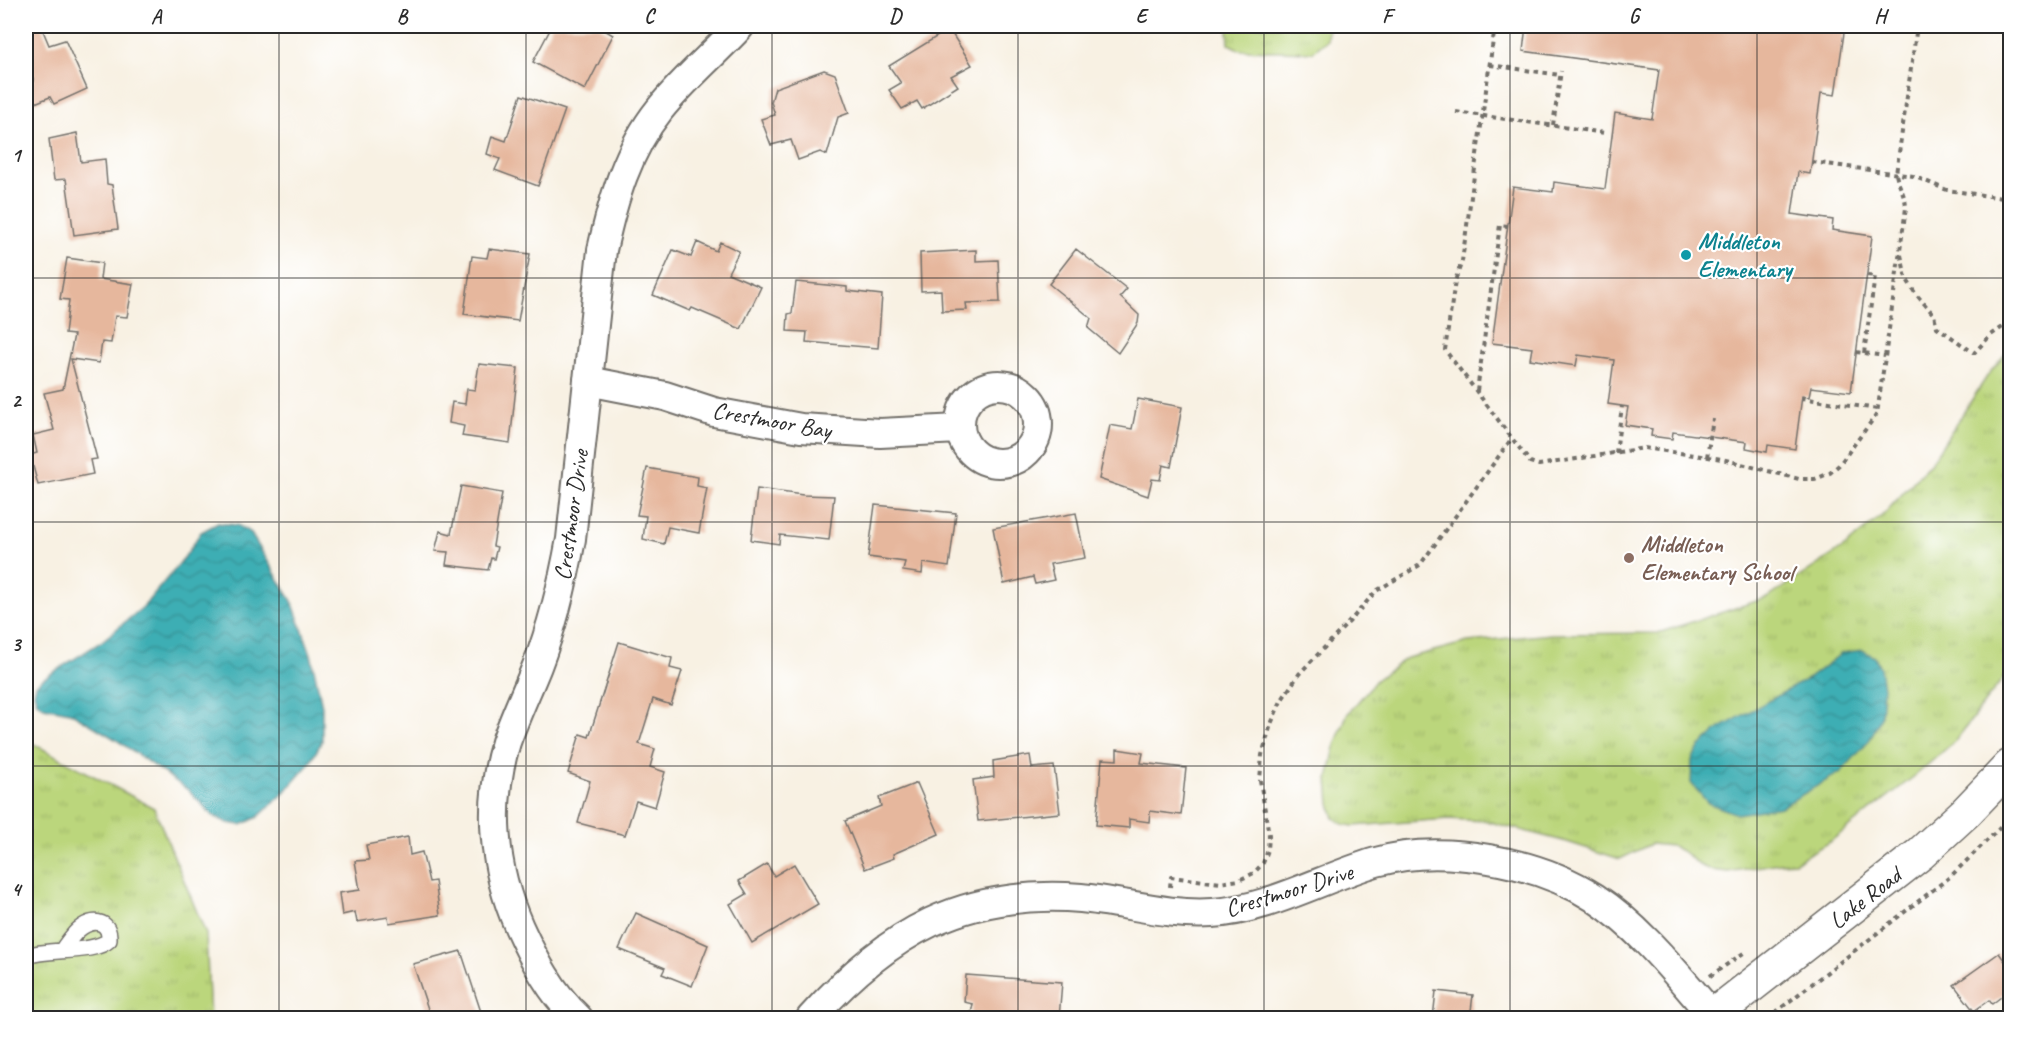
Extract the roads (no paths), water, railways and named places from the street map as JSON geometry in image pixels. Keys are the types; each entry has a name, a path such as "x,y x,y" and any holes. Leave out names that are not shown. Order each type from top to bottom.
{"street":[{"name":"Crestmoor Drive","path":"578,1018 570,1011 546,978 528,948 511,909 494,838 498,772 507,741 553,621 564,581 571,539 602,250 610,212 623,173 658,111 740,26"},
{"name":"Crestmoor Bay","path":"588,381 665,396 724,414 801,428 880,433 959,429"},
{"name":"Lake Road","path":"1712,1017 1920,854 2010,766"},
{"name":"Crestmoor Drive","path":"811,1018 853,975 894,942 931,921 968,908 1005,900 1045,897 1082,898 1195,912 1221,912 1243,909 1276,899 1377,861 1414,855 1455,855 1493,860 1529,869 1595,898 1650,944 1712,1017"}],"lane":[{"path":"26,956 63,949"}],"water":[{"path":"218,523 237,525 250,532 292,601 311,654 322,706 322,741 310,763 281,796 258,817 241,825 228,823 213,816 188,790 115,739 70,712 44,707 37,702 34,693 36,685 41,680 101,642 143,607 184,558 201,532"},
{"path":"1862,650 1875,657 1880,668 1883,688 1881,717 1869,741 1841,772 1781,807 1737,814 1708,803 1691,783 1692,760 1700,746 1720,728 1809,678 1842,653"}],"place":[{"name":"Middleton Elementary","path":"1686,255"},
{"name":"Middleton Elementary School","path":"1629,558"}]}
